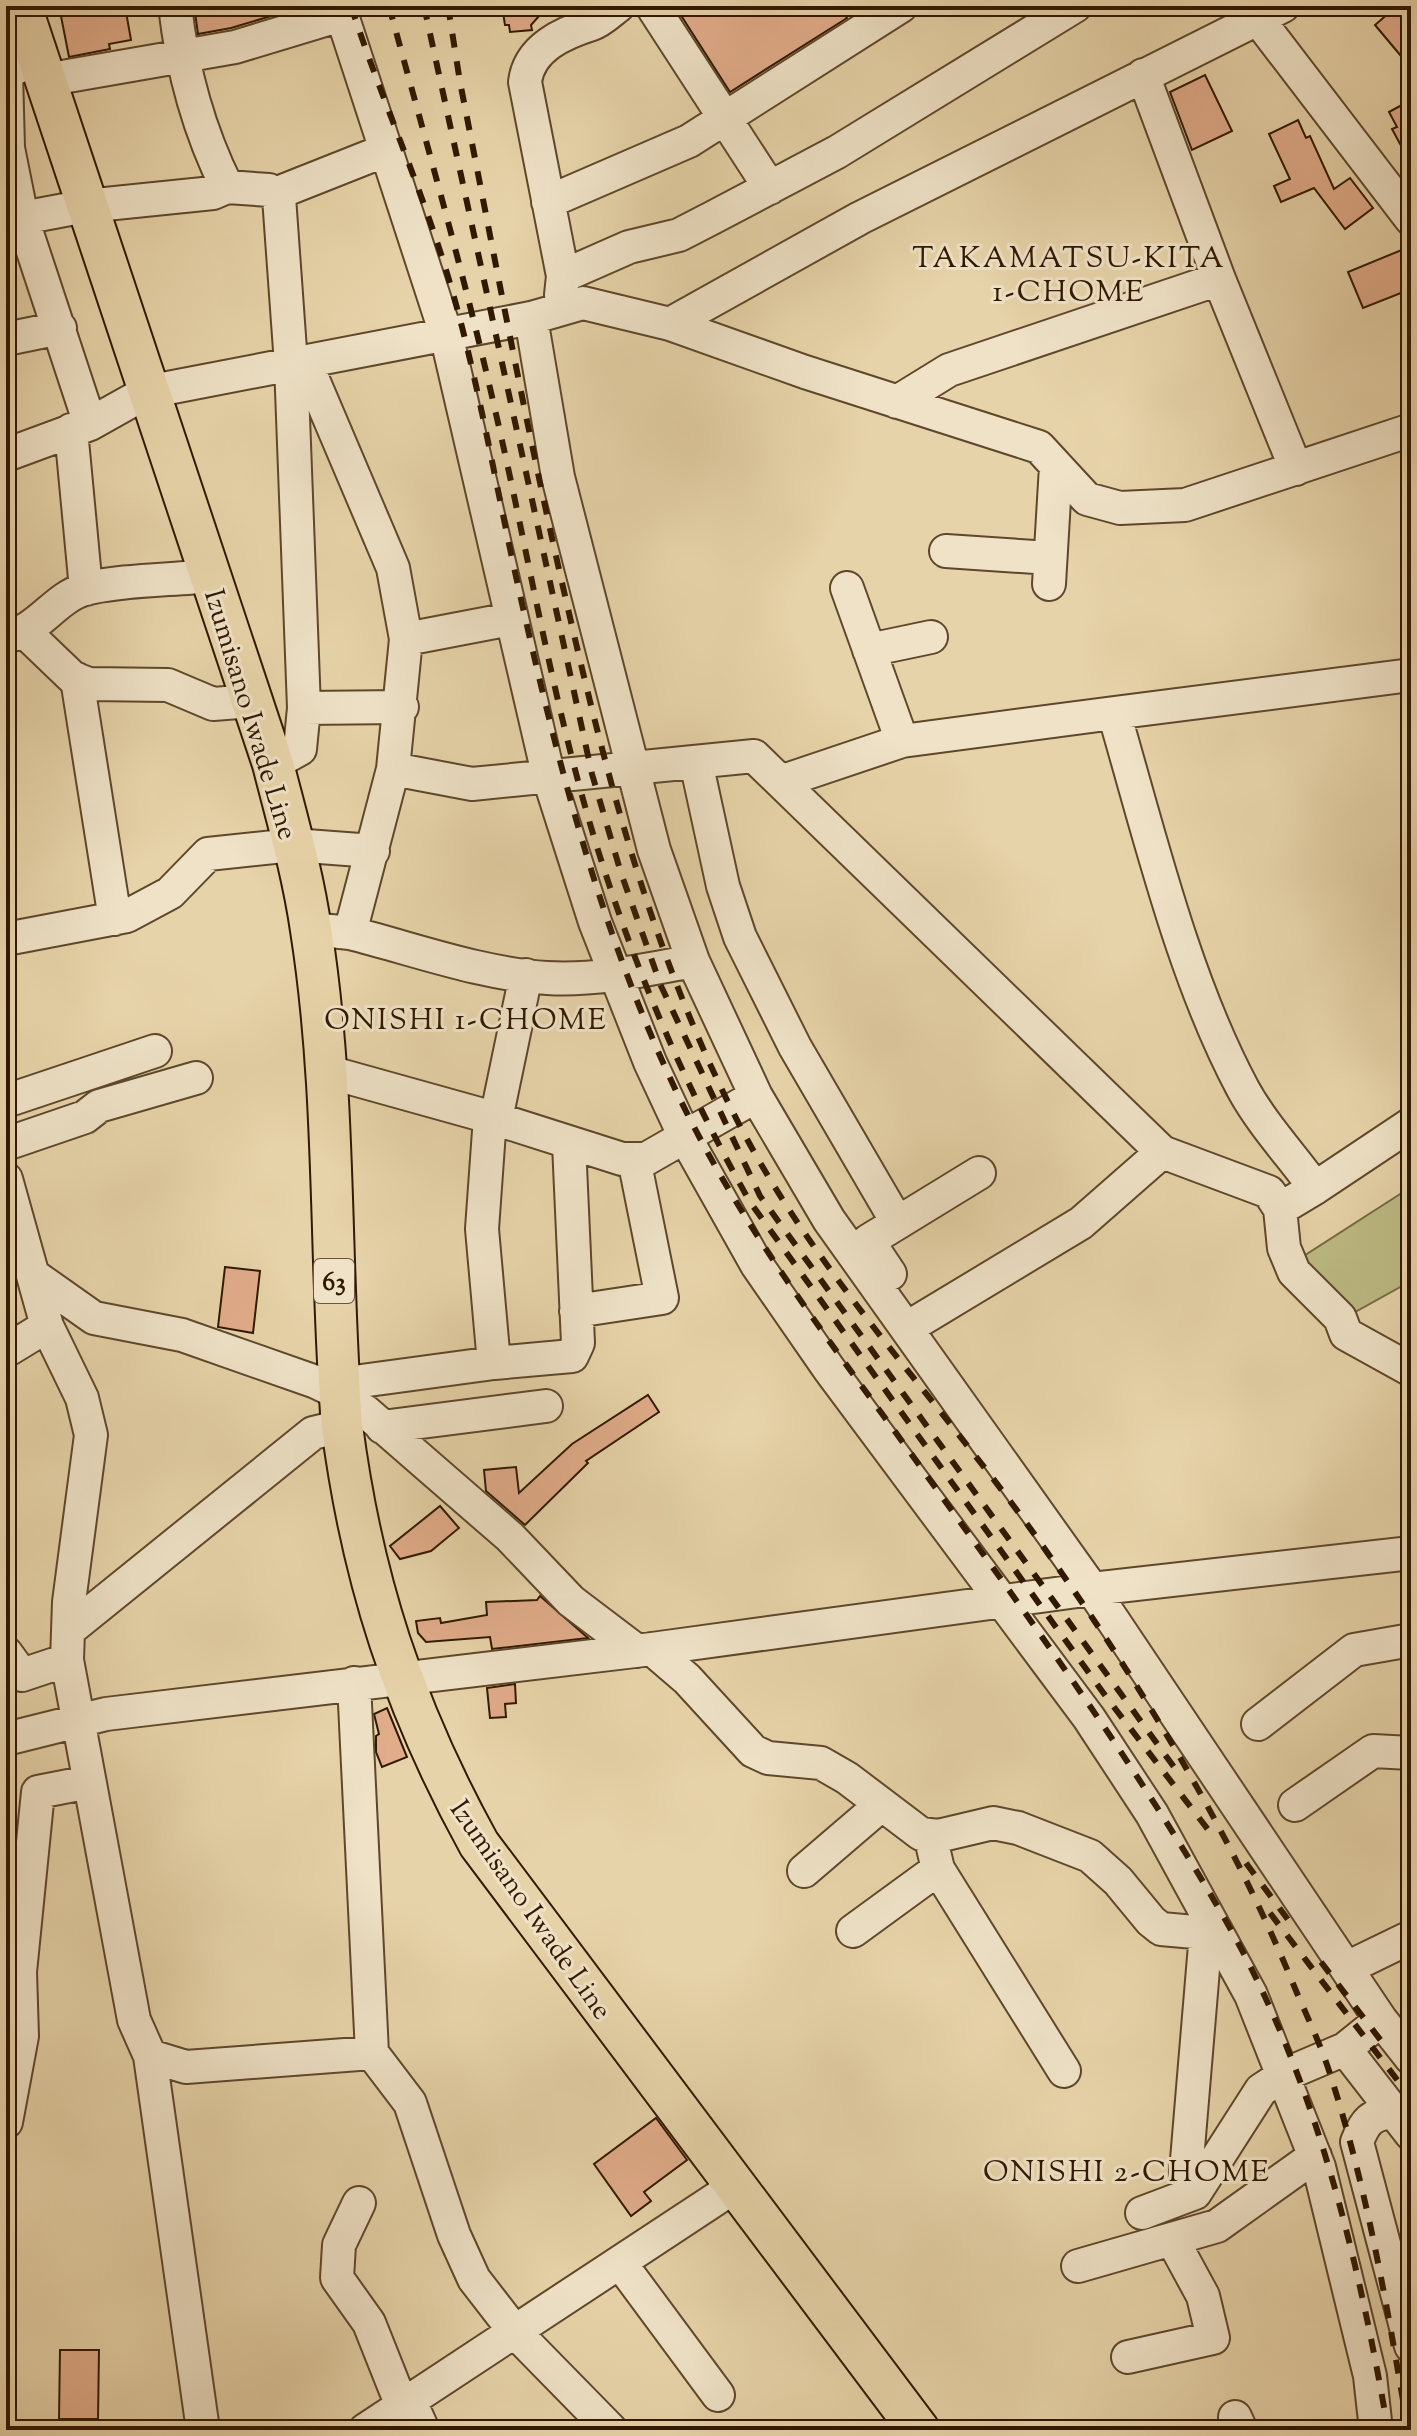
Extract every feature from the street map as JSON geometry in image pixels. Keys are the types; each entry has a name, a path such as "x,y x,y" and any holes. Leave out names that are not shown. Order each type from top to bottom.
{"main road":[{"name":"Izumisano Iwade Line","path":"21,6 273,764 293,845 331,931 325,1071 340,1403 348,1474 373,1591 400,1676 423,1737 479,1844 626,2044 737,2185 919,2430"}],"street":[{"path":"6,8 13,6"},
{"path":"175,6 181,57 216,166 227,187"},
{"path":"618,6 593,24 579,15 533,55 525,82 563,276 545,314 558,477 654,850 693,961 756,1096 829,1220 914,1324 950,1358"},
{"path":"652,6 770,188"},
{"path":"563,276 629,247 679,235 770,188 837,152 1075,6"},
{"path":"548,202 689,141 725,121 896,8"},
{"path":"86,589 81,427 60,328 22,218 7,148 6,73 181,57 235,47 340,10 446,334 549,778 595,922 650,1062 685,1137 757,1265 820,1356 1089,1718 1152,1814 1210,1930 1251,1995 1315,2156 1344,2258 1370,2376 1376,2430"},
{"path":"670,324 860,218 1143,75 1262,11 1411,219"},
{"path":"1143,75 1219,279 1296,469"},
{"path":"275,194 386,150"},
{"path":"22,218 86,206 213,193 227,187 269,190 279,197 298,362 304,708 300,749 273,764"},
{"path":"897,402 949,370 1219,279"},
{"path":"6,455 81,427 147,392 545,314 583,303 670,324 1039,447 1087,499 1120,508 1185,505 1411,430"},
{"path":"6,339 60,328"},
{"path":"298,362 393,568 406,639 402,707 393,769 373,851 331,931 546,978 617,974 693,961"},
{"path":"946,551 1050,571 1056,466"},
{"path":"209,576 86,589 64,598 15,634 77,679 106,687 168,685 213,704 252,701"},
{"path":"847,588 902,741"},
{"path":"406,639 500,621"},
{"path":"869,650 931,637"},
{"path":"783,781 902,741 1411,675"},
{"path":"77,679 115,919"},
{"path":"304,708 402,707"},
{"path":"1114,713 1169,902 1214,1026 1244,1091 1315,1188"},
{"path":"393,769 472,784 754,756 1162,1152 1269,1192 1280,1209 1284,1248 1294,1272 1340,1318 1346,1334 1411,1370"},
{"path":"696,762 723,886 740,937 795,1047 897,1222"},
{"path":"6,939 127,916 170,893 208,854 293,845 373,851"},
{"path":"494,1363 482,1229 493,1118 526,975"},
{"path":"6,1101 155,1051"},
{"path":"325,1071 493,1118 569,1144 634,1159 646,1159 756,1096"},
{"path":"6,1144 85,1117 99,1106 196,1078"},
{"path":"1280,1209 1411,1124"},
{"path":"6,1653 22,1675 68,1645 313,1433 340,1403 494,1363 572,1356 578,1343 569,1144"},
{"path":"914,1324 1081,1223 1162,1152"},
{"path":"576,1311 662,1298 634,1159"},
{"path":"979,1173 868,1241 914,1324 1381,2020 1411,2058"},
{"path":"6,1179 47,1326 82,1398 91,1435 69,1602 68,1645 77,1721 134,2020 150,2056 203,2430"},
{"path":"33,1275 94,1318 182,1335 316,1382 340,1403 365,1411 510,1537 571,1601 687,1679 753,1751 768,1758 821,1763 847,1778 904,1824 930,1835 993,1823 1018,1828 1090,1856 1118,1881 1161,1929 1210,1930"},
{"path":"6,1351 47,1326"},
{"path":"382,1427 546,1406"},
{"path":"6,1739 77,1721 400,1676 644,1650 1092,1589 1411,1553 1411,1567"},
{"path":"1258,1724 1354,1650 1411,1640"},
{"path":"354,1683 372,2053 410,2103 454,2235 474,2279 515,2332 611,2430"},
{"path":"1295,1805 1373,1751 1411,1753"},
{"path":"6,2122 22,2036 20,1972 38,1792 89,1782"},
{"path":"804,1871 881,1805"},
{"path":"930,1835 938,1869 1064,2071"},
{"path":"853,1931 938,1869"},
{"path":"1186,2172 1210,1930"},
{"path":"1347,1968 1411,1937"},
{"path":"1142,2213 1195,2193 1261,2090 1284,2075 1345,2049 1381,2020"},
{"path":"1345,2049 1402,2123"},
{"path":"150,2056 186,2067 372,2053"},
{"path":"1402,2123 1375,2113 1364,2123 1357,2142 1411,2346"},
{"path":"1078,2266 1217,2226 1315,2156"},
{"path":"365,2430 737,2185"},
{"path":"359,2203 339,2245 337,2278 369,2323 406,2403 423,2430"},
{"path":"1128,2357 1213,2338 1203,2296 1172,2239"},
{"path":"621,2264 718,2395"}],"shaded area":[{"path":"1411,1187 1411,1281 1348,1316 1296,1261"}],"building":[{"path":"59,6 125,6 131,40 109,44 110,49 69,57"},
{"path":"194,6 305,6 231,28 198,34"},
{"path":"502,6 548,6 531,25 532,30 510,32 509,25 505,25"},
{"path":"675,6 840,6 847,18 730,92"},
{"path":"1397,6 1402,6 1411,17 1411,68 1375,25"},
{"path":"1205,75 1232,131 1192,150 1170,92"},
{"path":"1411,100 1411,164 1392,129 1397,127 1389,112"},
{"path":"1298,120 1306,138 1310,136 1334,189 1350,178 1373,208 1345,229 1314,188 1281,202 1274,186 1290,179 1269,134"},
{"path":"1404,249 1411,268 1411,289 1363,308 1348,272"},
{"path":"225,1267 260,1271 253,1333 218,1327"},
{"path":"648,1395 659,1412 586,1461 588,1463 525,1525 486,1491 484,1470 516,1467 519,1493 572,1444"},
{"path":"440,1506 459,1528 431,1551 400,1559 390,1546"},
{"path":"540,1596 588,1638 492,1649 490,1637 426,1642 418,1633 416,1621 440,1618 441,1623 487,1615 486,1602 537,1600"},
{"path":"515,1684 516,1703 505,1704 506,1717 490,1718 487,1688"},
{"path":"387,1708 407,1757 382,1767 376,1752 376,1736 379,1734 374,1714"},
{"path":"656,2118 687,2160 644,2192 651,2201 631,2216 594,2164"},
{"path":"60,2350 99,2350 98,2419 59,2419"}],"railway":[{"path":"351,6 431,223 454,297 530,639 563,772 602,904 650,1032 703,1144 757,1236 1075,1684 1153,1801 1226,1921 1285,2042 1329,2168 1363,2299 1388,2430"},
{"path":"389,6 484,363 577,777 629,941 673,1048 750,1202 1107,1698 1216,1840"},
{"path":"424,6 592,774 621,873 661,986 760,1196 1174,1767"},
{"path":"448,6 460,82 526,414 585,679 638,875 684,1002 710,1064 770,1180 839,1281 990,1475 1065,1578 1173,1745 1236,1861 1318,2041 1344,2120 1376,2252 1408,2430"},
{"path":"1246,1863 1289,1921"},
{"path":"1270,1913 1411,2098"},
{"path":"1321,1962 1382,2042"}],"district":[{"name":"TAKAMATSU-KITA 1-CHOME","path":"1069,274"},
{"name":"ONISHI 1-CHOME","path":"466,1019"},
{"name":"ONISHI 2-CHOME","path":"1127,2171"}]}
